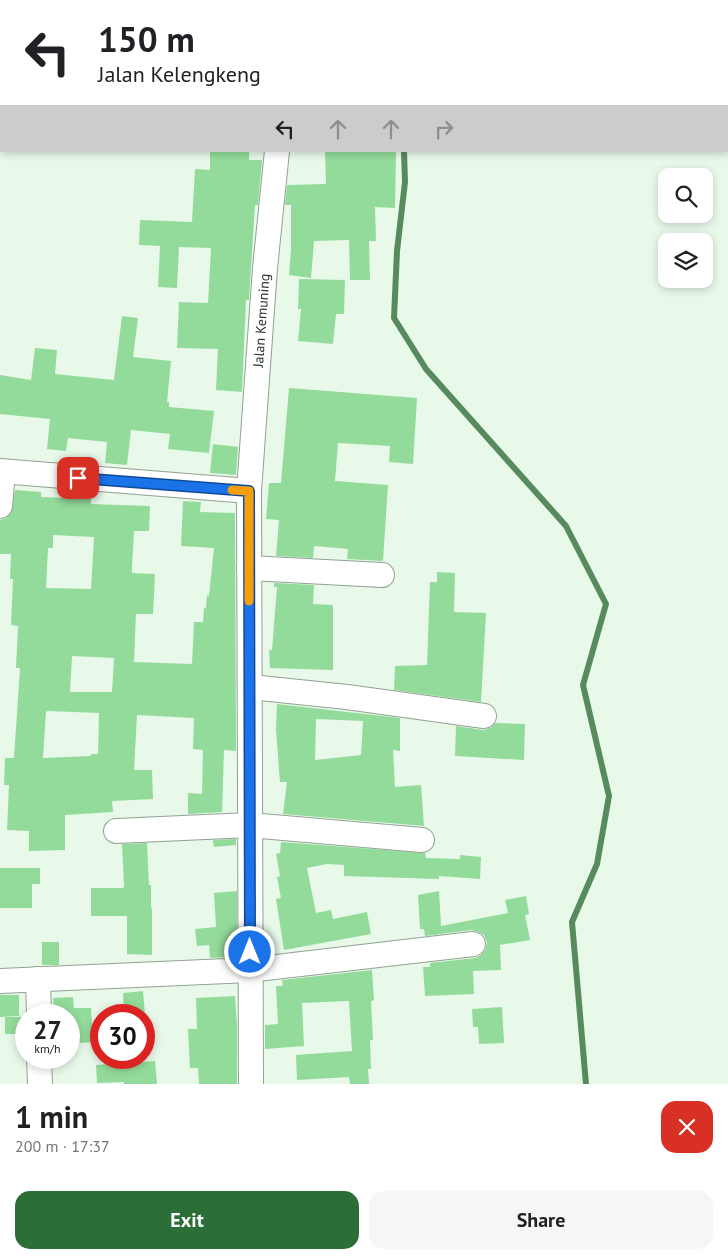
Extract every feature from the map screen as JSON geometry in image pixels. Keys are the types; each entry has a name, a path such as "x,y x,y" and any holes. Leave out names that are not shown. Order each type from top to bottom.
{"street":[{"name":"Jalan Kemuning","path":"251,1084 249,491 265,268 277,152"},
{"path":"0,506 1,472 249,491"},
{"path":"249,568 382,575"},
{"path":"250,687 347,697 484,716"},
{"path":"116,831 250,826 422,840"},
{"path":"0,981 250,970 473,944"},
{"path":"38,979 39,1004"},
{"path":"39,1069 40,1084"}],"building":[{"path":"210,152 249,152 249,160 262,160 258,205 255,205 249,300 246,300 242,392 216,390 218,349 177,348 179,302 208,303 211,248 179,247 177,288 158,287 160,246 139,245 140,220 192,222 195,169 210,170"},
{"path":"325,152 396,152 395,208 375,207 376,241 369,241 370,280 350,280 349,240 314,241 311,278 289,275 291,205 285,205 287,185 326,184"},
{"path":"299,279 345,280 344,314 336,314 333,344 298,341 301,309 298,309"},
{"path":"122,316 138,318 133,357 171,361 167,402 169,402 169,407 214,411 209,453 168,449 170,434 131,430 127,465 105,463 107,442 68,438 66,451 47,449 50,419 0,414 0,375 31,380 35,348 57,350 55,374 114,380"},
{"path":"289,388 417,398 413,464 389,462 390,446 338,443 335,481 388,485 383,561 347,559 348,549 314,546 313,558 276,556 279,520 266,519 269,483 281,483"},
{"path":"213,444 238,447 236,475 210,473"},
{"path":"15,490 41,492 41,497 91,499 91,504 150,506 149,531 134,531 132,573 155,574 153,614 136,614 134,662 192,664 194,622 203,622 207,595 209,596 214,548 181,546 183,501 201,502 200,512 235,513 236,751 224,750 222,812 188,814 188,793 202,794 203,750 193,749 194,718 137,715 134,770 152,770 153,799 112,801 113,812 65,815 65,850 29,851 29,831 7,830 9,785 4,785 5,758 14,758 20,668 16,668 18,626 11,625 13,579 10,579 11,554 0,554 0,520 6,518 11,513","holes":["53,535 94,537 91,589 46,588 48,548 53,548","72,656 114,658 112,692 70,692","46,712 99,713 98,754 43,758"]},
{"path":"437,572 455,573 454,612 486,613 481,702 394,690 395,666 427,665 430,582 437,582"},
{"path":"274,583 314,585 313,604 333,605 333,670 270,668 269,650 272,650 277,587 274,587"},
{"path":"277,704 400,718 400,751 393,750 395,787 421,785 424,826 283,814 287,782 280,782 276,729","holes":["316,719 363,721 361,755 315,760"]},
{"path":"496,723 525,724 524,760 455,756 456,726 483,730 490,728"},
{"path":"236,839 236,845 214,847 213,840"},
{"path":"281,842 425,853 426,858 460,859 460,855 481,857 480,879 439,876 439,879 344,876 344,865 327,864 307,868 316,913 331,910 333,919 367,912 371,934 284,950 276,899 281,898 277,877 280,876 276,854 280,853"},
{"path":"147,843 149,885 151,885 152,955 127,954 127,916 91,916 91,888 123,888 122,844"},
{"path":"0,868 40,868 40,884 32,884 32,908 0,908"},
{"path":"237,891 237,955 210,958 209,945 197,946 195,929 216,927 214,893"},
{"path":"439,891 441,926 508,913 505,900 526,896 529,914 525,915 530,940 500,945 501,970 473,971 474,994 425,996 423,967 430,967 430,963 475,958 485,950 487,943 484,935 472,930 425,936 424,929 420,929 418,895"},
{"path":"42,942 59,942 59,965 42,965"},
{"path":"372,970 374,1000 371,1001 373,1040 370,1040 371,1069 368,1069 369,1084 350,1084 349,1077 297,1080 296,1055 352,1051 349,1001 302,1003 304,1046 265,1049 265,1025 278,1024 276,986 283,986 282,980"},
{"path":"143,991 144,1004 124,1004 123,993"},
{"path":"0,995 19,995 19,1004 15,1004 15,1016 0,1017"},
{"path":"235,996 237,1084 199,1084 198,1068 190,1068 188,1029 197,1029 196,998"},
{"path":"73,997 74,1004 53,1004 53,998"},
{"path":"502,1007 504,1043 479,1044 478,1027 473,1027 472,1009"},
{"path":"80,1008 90,1008 90,1042 80,1043"},
{"path":"5,1017 15,1017 15,1034 5,1034"},
{"path":"155,1061 157,1084 97,1083 96,1069 155,1069"}],"waterway":[{"path":"404,152 405,182 397,251 394,318 426,369 566,526 606,604 583,685 609,796 597,864 572,922 586,1084"}],"slow traffic":[{"path":"232,490 249,491 249,601"}],"route":[{"path":"78,478 249,491 250,952"}]}
